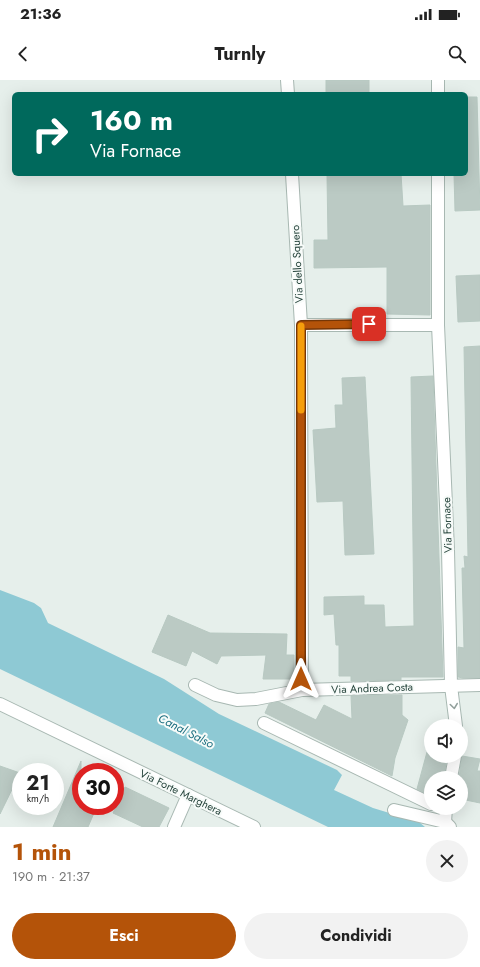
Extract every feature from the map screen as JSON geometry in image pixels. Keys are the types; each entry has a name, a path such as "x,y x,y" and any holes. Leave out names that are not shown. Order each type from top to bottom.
{"street":[{"path":"287,80 288,92"},
{"path":"438,80 438,92"},
{"name":"Via dello Squero","path":"292,176 301,325 302,685"},
{"name":"Via Fornace","path":"438,176 438,325 448,550 451,686 455,719"},
{"path":"301,325 438,325"},
{"name":"Via Andrea Costa","path":"196,685 216,695 237,700 256,699 302,685 480,685"},
{"name":"Via Forte Marghera","path":"0,704 254,827"},
{"path":"264,723 424,801"},
{"path":"174,827 188,795"},
{"path":"394,810 424,813"}],"water":[{"name":"Canal Salso","path":"0,590 34,603 41,608 48,623 164,679 219,714 337,770 342,775 334,790 373,808 419,822 425,827 328,827 0,669"}],"building":[{"path":"326,80 369,80 369,92 326,92"},
{"path":"468,97 477,97 480,210 455,211 454,176 468,176"},
{"path":"327,176 401,176 403,206 430,205 430,315 387,314 387,267 314,268 314,240 328,240"},
{"path":"480,275 480,321 458,322 456,276"},
{"path":"480,346 480,678 463,678 458,677 458,647 464,648 462,568 465,568 464,556 468,557 464,347"},
{"path":"433,376 443,677 401,677 401,680 351,681 351,676 339,676 339,645 336,645 334,614 324,615 324,597 364,596 364,605 384,605 385,627 414,626 411,377"},
{"path":"365,377 374,554 345,555 343,501 317,502 313,430 336,428 335,405 343,405 342,378"},
{"path":"168,615 210,633 287,634 286,655 294,655 294,679 263,679 266,655 221,656 217,664 192,651 186,666 152,652"},
{"path":"402,695 402,715 408,720 395,758 392,776 265,713 269,704 279,702 316,720 324,705 352,719 351,696"},
{"path":"468,757 480,759 477,771 480,771 480,803 468,800 468,771 460,771 461,763 468,763"},
{"path":"424,763 446,763 445,771 424,771 424,792 417,789"},
{"path":"0,766 12,770 12,789 0,814"},
{"path":"72,782 72,815 93,815 88,827 53,827 58,815 64,815 64,801"},
{"path":"125,787 169,808 159,827 143,827 117,815 124,815"}],"slow traffic":[{"path":"301,326 301,410"}],"route":[{"path":"301,679 301,325 369,324"}]}
